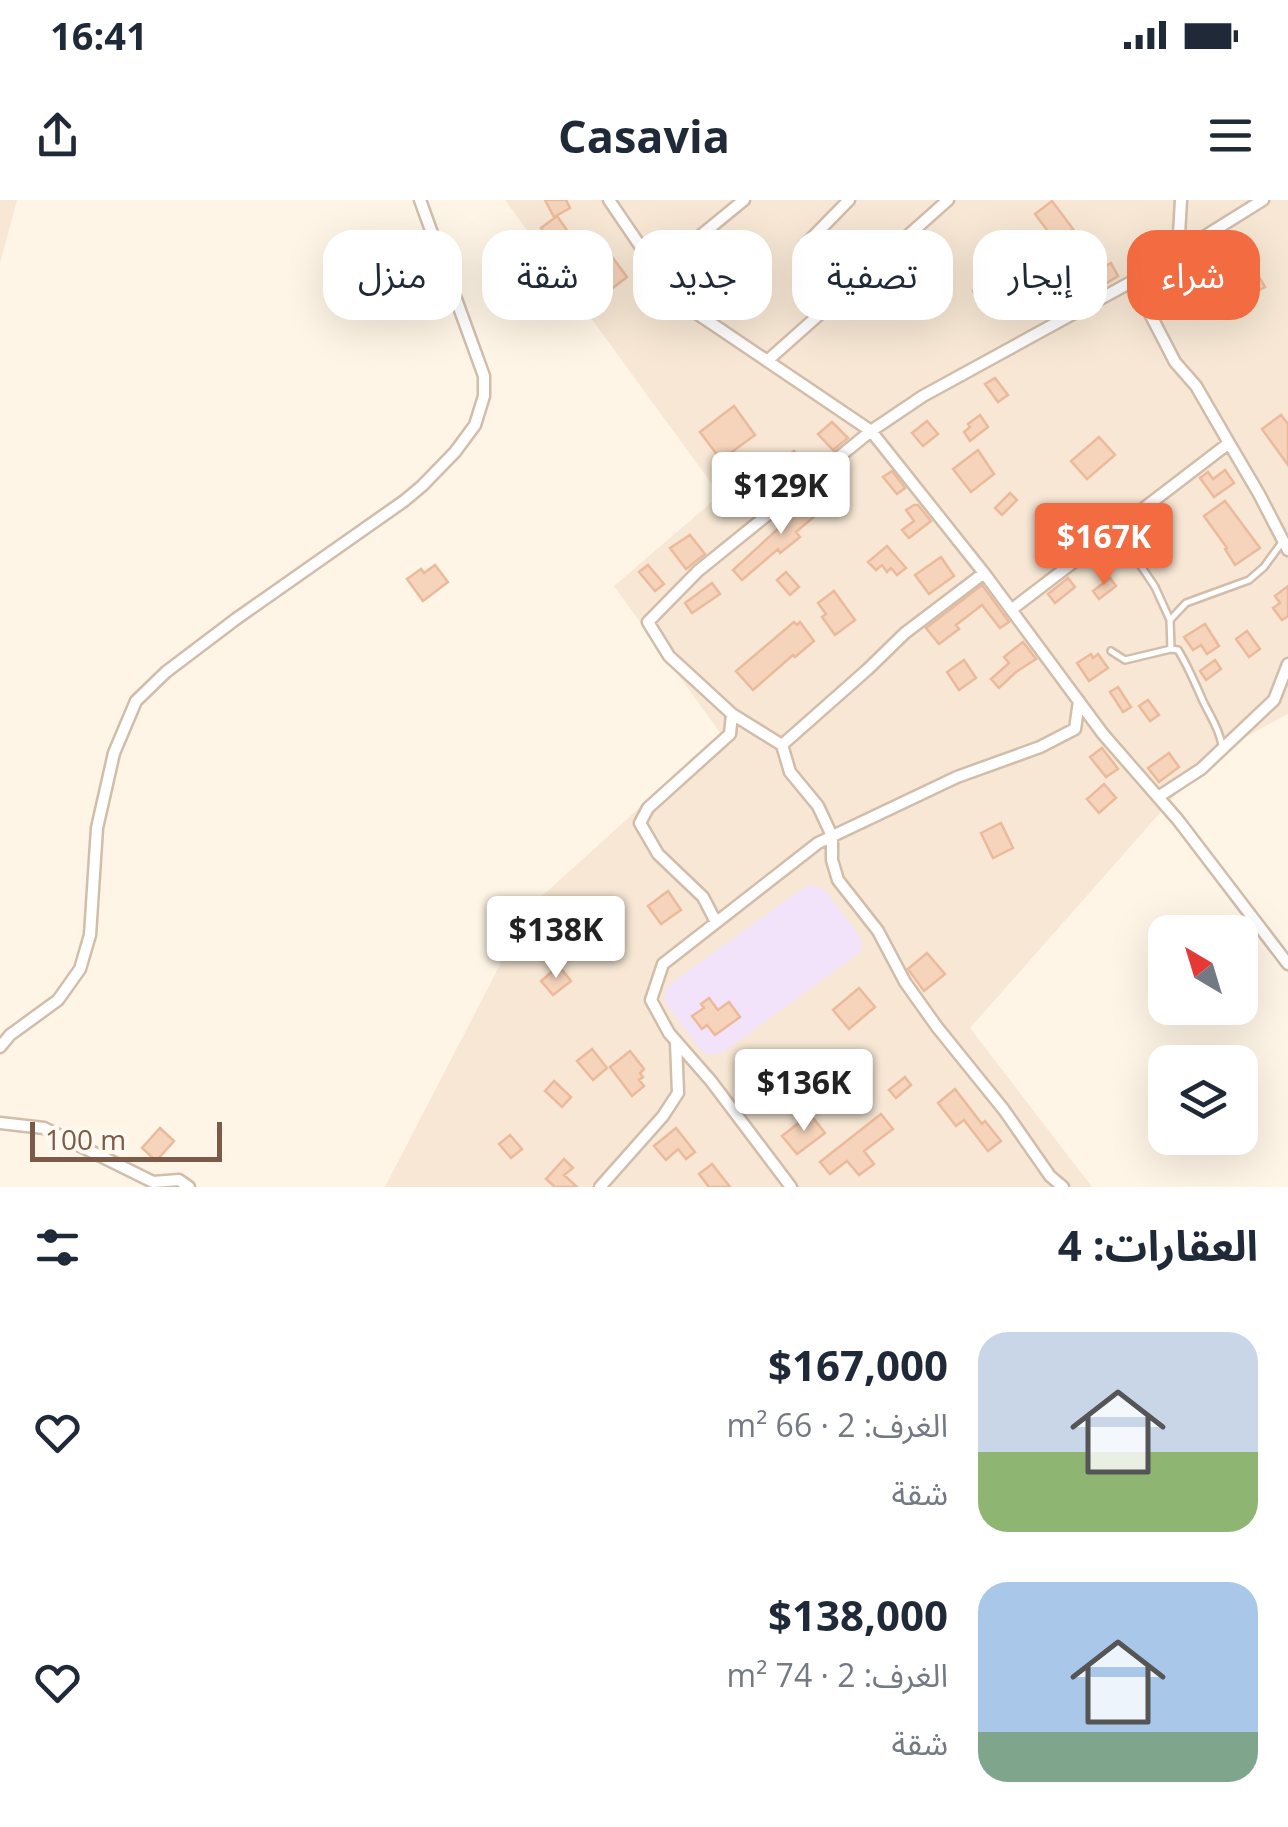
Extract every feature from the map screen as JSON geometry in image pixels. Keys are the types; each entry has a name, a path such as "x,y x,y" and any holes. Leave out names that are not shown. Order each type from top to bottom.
{"street":[{"path":"0,1047 10,1035 58,1000 80,969 90,935 97,828 114,752 136,702 166,672 236,619 404,501 439,470 475,425 484,396 484,376 420,200"},
{"path":"609,200 633,237"},
{"path":"707,230 744,200"},
{"path":"820,230 850,200"},
{"path":"915,230 948,200"},
{"path":"1180,230 1182,200"},
{"path":"1214,230 1263,200"},
{"path":"1063,1187 937,1028 905,982 878,930 838,880 832,860 832,836 818,806 790,772 782,744 732,714 668,656 648,622 698,570 871,430 923,396 1127,284"},
{"path":"706,320 871,430 984,572 1103,734 1158,796 1288,964"},
{"path":"767,362 815,320"},
{"path":"1153,320 1175,362 1196,386 1286,545"},
{"path":"1012,610 1229,444"},
{"path":"782,744 905,633 984,572"},
{"path":"1158,796 1201,769 1274,700 1288,664"},
{"path":"1075,729 1079,700"},
{"path":"716,922 703,897 658,854 640,823 648,808 730,734 732,714"},
{"path":"791,1187 711,1081 668,1033 651,1000 663,964 818,843 957,778 1040,748 1075,729 1103,734"},
{"path":"0,1026 10,1035"},
{"path":"600,1187 663,1116 678,1092 676,1042"},
{"path":"0,1123 44,1128 154,1182 179,1180 189,1187"}],"lane":[{"path":"1106,538 1139,562 1155,587 1170,620 1171,649"},
{"path":"1170,620 1186,603 1248,580 1286,545"},
{"path":"1111,651 1132,660 1178,650 1219,730 1223,748"}],"shaded area":[{"path":"0,200 17,200 0,263"},
{"path":"505,200 1288,200 1288,714 1211,755 970,1028 1092,1187 385,1187 530,907 721,734 614,586 720,495 592,320 613,320 613,230 527,230"},
{"path":"807,885 825,890 860,937 859,953 722,1053 702,1052 665,1002 665,991"}],"building":[{"path":"545,200 566,200 570,208 554,217"},
{"path":"1052,201 1073,229 1047,230 1035,214"},
{"path":"557,216 567,230 542,230"},
{"path":"613,258 627,277 613,288"},
{"path":"1111,263 1118,276 1107,283 1107,265"},
{"path":"995,378 1008,395 998,402 985,384"},
{"path":"734,406 755,435 721,460 700,432"},
{"path":"980,415 988,427 970,441 964,432"},
{"path":"1281,415 1288,424 1288,465 1262,429"},
{"path":"927,421 938,434 923,446 912,433"},
{"path":"832,422 848,438 833,450 818,434"},
{"path":"1099,437 1115,455 1087,479 1071,461"},
{"path":"978,450 994,474 971,492 953,469"},
{"path":"794,451 809,470 797,479 782,460"},
{"path":"1225,470 1234,483 1214,497 1200,478 1208,472 1213,479"},
{"path":"892,471 905,488 897,494 883,477"},
{"path":"760,479 775,498 758,512 743,492"},
{"path":"817,493 824,501 820,505 823,509 796,532 800,537 780,553 778,549 742,580 733,570"},
{"path":"1010,493 1017,500 1002,515 995,508"},
{"path":"1225,501 1260,548 1235,565 1204,516"},
{"path":"914,505 931,521 909,538 902,530 914,521 906,510"},
{"path":"690,535 705,554 686,569 670,548"},
{"path":"887,546 906,568 897,575 891,568 887,572 882,565 876,570 868,562"},
{"path":"941,557 954,576 929,594 915,575"},
{"path":"435,565 448,582 423,601 407,579"},
{"path":"648,565 664,584 655,591 639,572"},
{"path":"786,572 799,587 790,595 777,580"},
{"path":"1068,578 1075,587 1055,603 1048,594"},
{"path":"1110,578 1116,586 1099,599 1093,591"},
{"path":"712,583 720,594 692,613 685,603"},
{"path":"982,585 1009,622 1000,628 982,605 939,644 926,628"},
{"path":"1288,586 1288,616 1282,620 1273,608 1280,603 1275,596"},
{"path":"834,591 855,620 835,635 822,617 826,614 818,603"},
{"path":"794,622 800,622 814,641 753,690 736,671"},
{"path":"1205,624 1219,646 1207,654 1201,645 1193,650 1184,637"},
{"path":"1247,631 1260,649 1249,657 1236,639"},
{"path":"1023,642 1036,659 999,688 991,679 1009,663 1004,657"},
{"path":"1091,654 1093,658 1098,654 1108,668 1089,681 1077,663"},
{"path":"964,660 976,678 959,690 947,672"},
{"path":"1215,660 1221,669 1206,680 1200,671"},
{"path":"1118,687 1131,707 1123,712 1110,692"},
{"path":"1148,700 1159,715 1150,721 1139,706"},
{"path":"1102,748 1118,769 1106,777 1090,757"},
{"path":"1169,753 1179,767 1159,782 1148,768"},
{"path":"1104,784 1116,798 1099,813 1087,799"},
{"path":"1001,823 1013,848 993,858 981,833"},
{"path":"668,891 681,910 661,924 648,906"},
{"path":"927,953 945,974 924,991 908,969"},
{"path":"559,966 571,981 553,995 541,981"},
{"path":"859,988 875,1007 849,1029 833,1010"},
{"path":"709,998 718,1010 729,1002 740,1017 715,1035 707,1025 702,1029 692,1016 704,1008 701,1004"},
{"path":"592,1049 607,1068 593,1080 577,1061"},
{"path":"630,1051 644,1069 639,1080 644,1086 632,1096 610,1067"},
{"path":"772,1066 788,1087 778,1095 757,1077"},
{"path":"905,1077 911,1085 896,1098 889,1090"},
{"path":"554,1081 571,1097 562,1107 545,1091"},
{"path":"955,1089 1001,1141 988,1151 964,1120 956,1126 938,1103"},
{"path":"810,1114 825,1133 797,1154 782,1136"},
{"path":"881,1114 893,1129 864,1151 874,1164 859,1175 847,1161 830,1174 820,1162"},
{"path":"160,1128 174,1141 156,1161 142,1148"},
{"path":"676,1128 695,1152 686,1159 678,1149 666,1160 654,1146"},
{"path":"510,1135 522,1149 511,1158 499,1144"},
{"path":"564,1159 573,1168 564,1175 577,1187 555,1187 546,1179"},
{"path":"712,1164 730,1187 709,1187 699,1174"}]}
